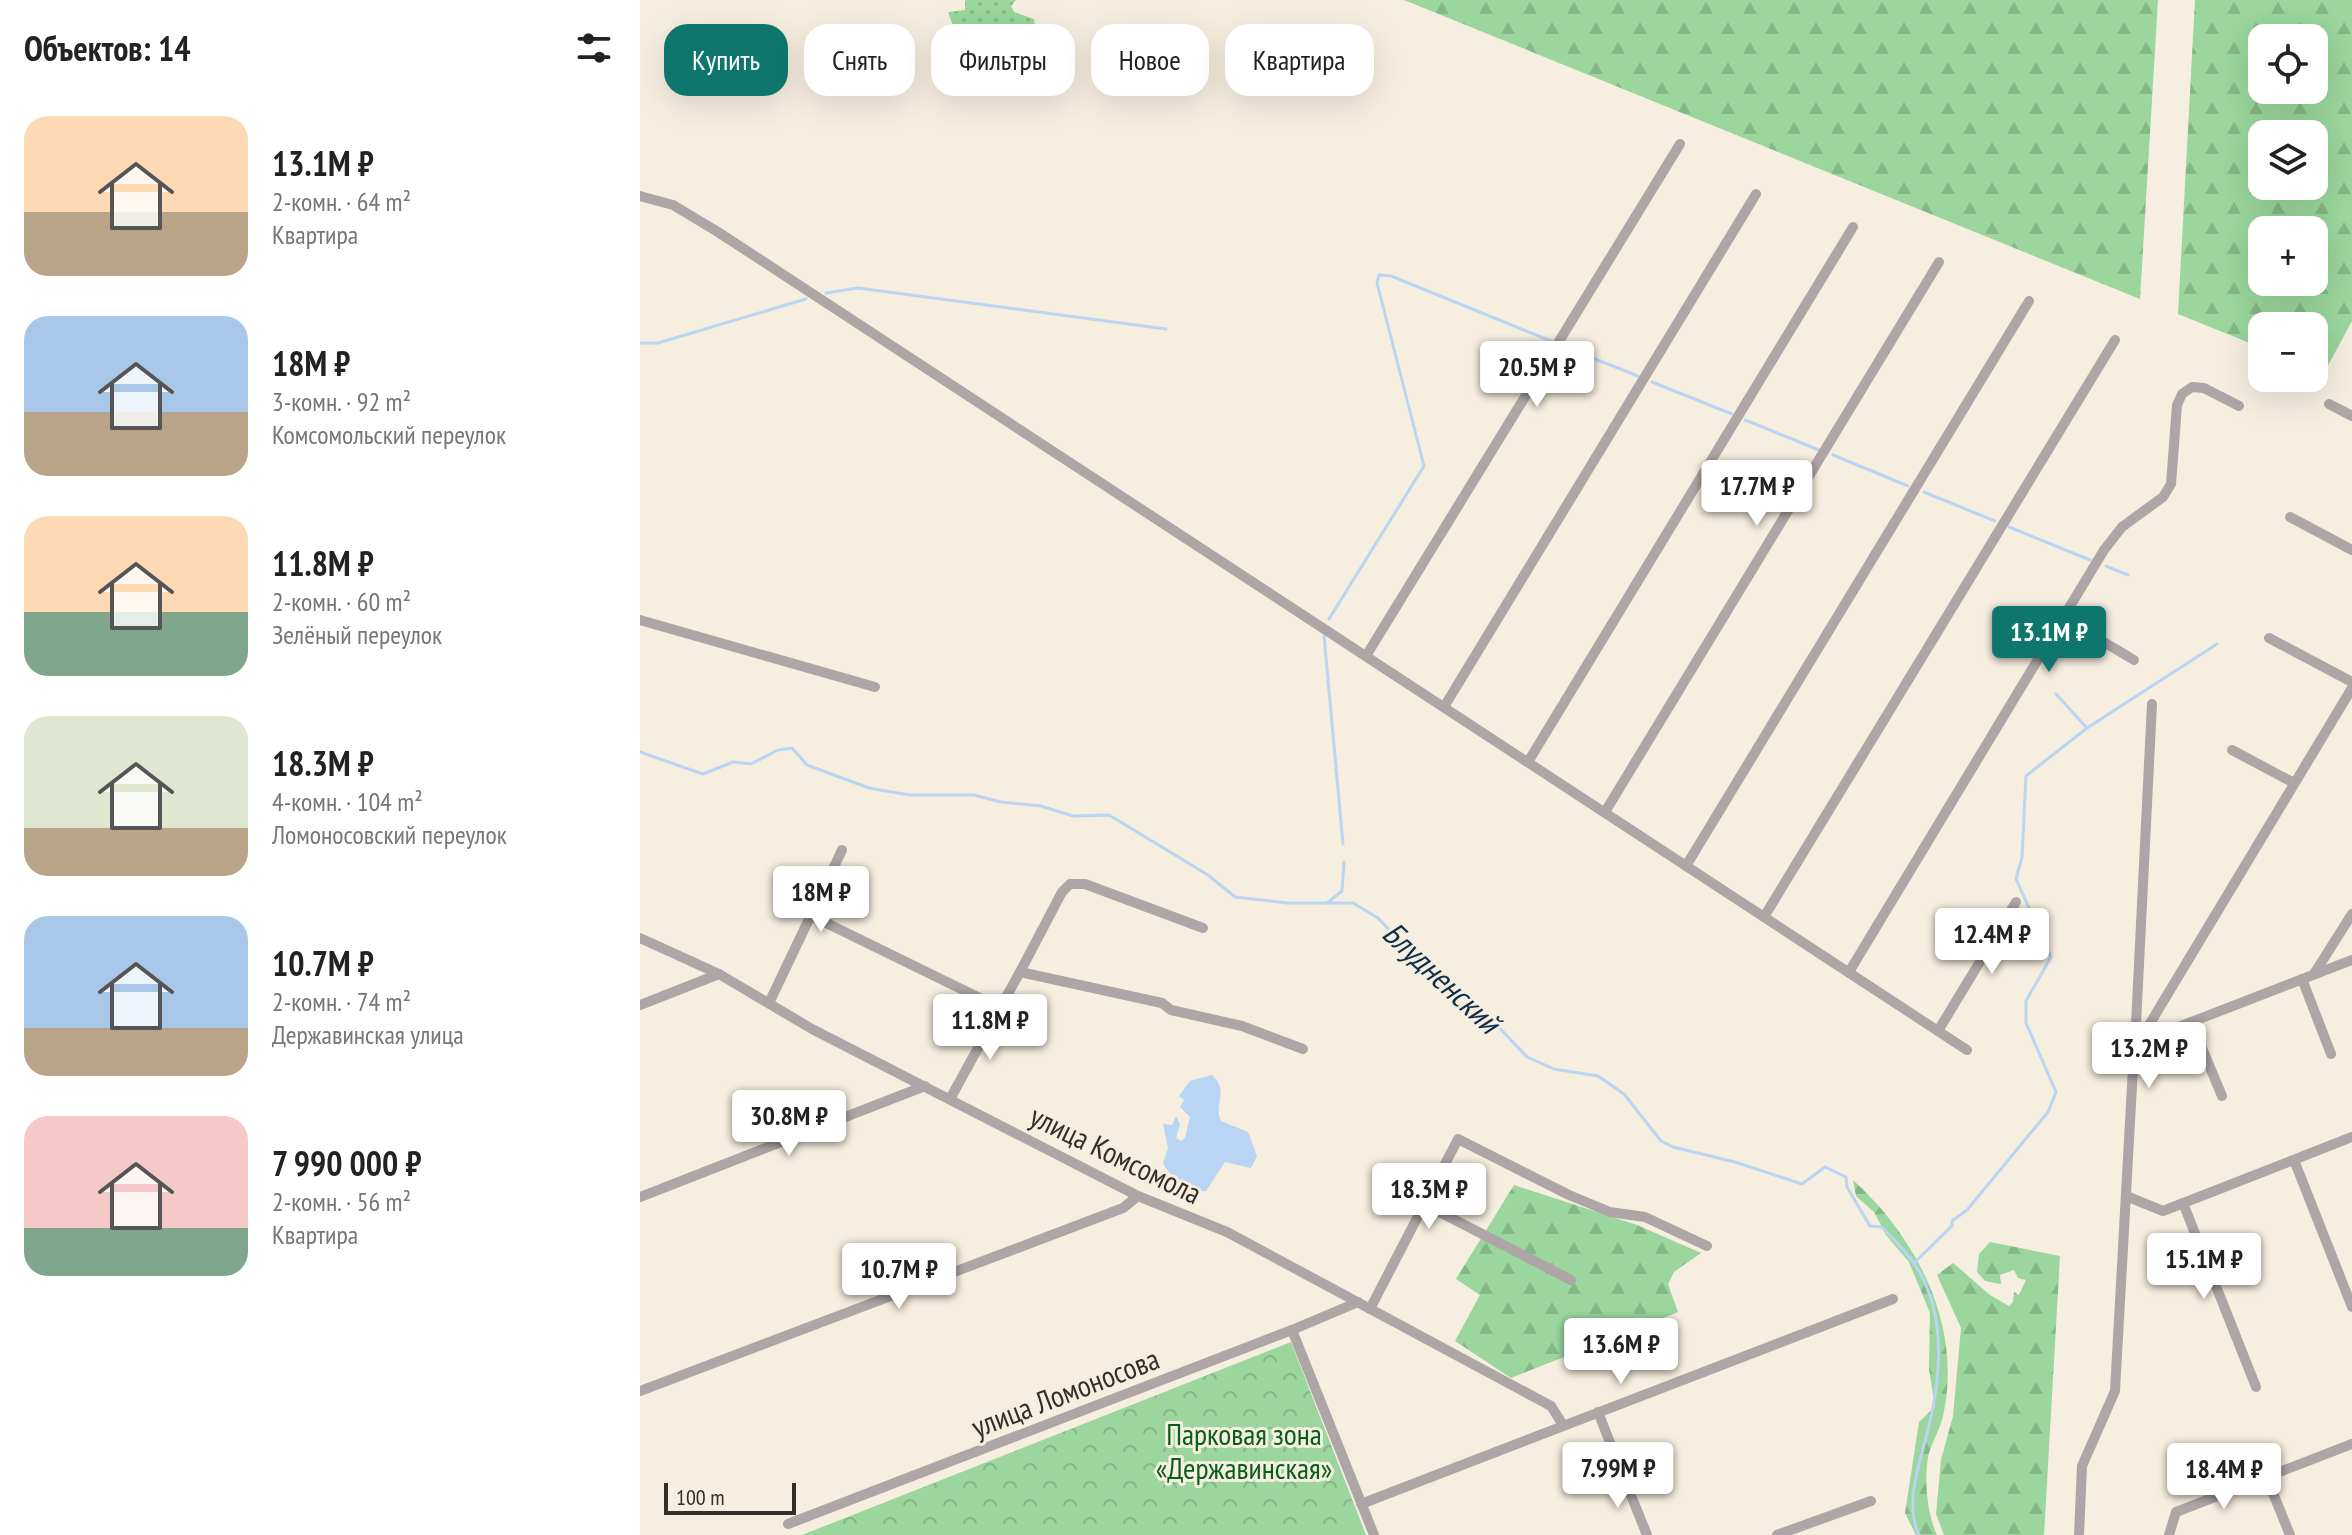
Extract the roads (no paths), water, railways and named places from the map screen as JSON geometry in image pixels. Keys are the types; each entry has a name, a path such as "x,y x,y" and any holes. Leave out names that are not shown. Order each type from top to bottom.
{"street":[{"path":"1366,656 1680,144"},
{"path":"1444,707 1756,194"},
{"path":"640,196 673,205 718,232 1967,1050"},
{"path":"1528,762 1853,227"},
{"path":"1605,812 1939,262"},
{"path":"1686,866 2029,301"},
{"path":"1764,917 2115,340"},
{"path":"1849,972 2063,618 2122,527 2163,497 2171,484 2177,405 2182,394 2192,387 2204,388 2239,406"},
{"path":"2329,404 2352,416"},
{"path":"2290,517 2352,550"},
{"path":"2063,618 2134,660"},
{"path":"640,620 875,687"},
{"path":"2136,1046 2352,685 2269,638"},
{"path":"2079,1535 2082,1466 2115,1391 2136,1046 2152,704"},
{"path":"2232,750 2294,783"},
{"path":"769,1003 842,850"},
{"path":"950,1099 1062,892 1070,884 1085,884 1203,928"},
{"path":"1938,1031 2016,902"},
{"path":"2314,974 2352,914"},
{"path":"812,916 1000,1008"},
{"name":"улица Комсомола","path":"640,938 719,974 925,1086 1138,1196 1227,1232 1551,1406 1563,1425"},
{"path":"2136,1046 2352,960"},
{"path":"1020,972 1162,1003 1171,1010 1242,1026 1303,1049"},
{"path":"640,1005 719,974"},
{"path":"2302,979 2331,1054"},
{"path":"2191,1022 2222,1096"},
{"path":"640,1197 925,1086"},
{"path":"2126,1196 2163,1211 2352,1137"},
{"path":"1370,1309 1458,1139 1569,1195 1610,1212 1645,1217 1707,1246"},
{"path":"2294,1160 2352,1307"},
{"path":"640,1391 1123,1208 1138,1196"},
{"path":"2183,1203 2256,1387"},
{"path":"1424,1204 1571,1280"},
{"path":"1361,1504 1893,1299"},
{"name":"улица Ломоносова","path":"788,1524 1358,1302"},
{"path":"1292,1330 1374,1535"},
{"path":"1598,1412 1611,1445"},
{"path":"2169,1535 2176,1512 2352,1444"},
{"path":"1622,1473 1647,1535"},
{"path":"2266,1476 2290,1535"},
{"path":"1777,1535 1871,1501"}],"water":[{"path":"1212,1075 1220,1086 1221,1121 1248,1132 1257,1156 1251,1168 1225,1162 1206,1191 1200,1191 1181,1183 1163,1163 1168,1148 1163,1124 1172,1125 1176,1116 1180,1124 1176,1138 1181,1141 1185,1138 1190,1117 1180,1107 1184,1100 1179,1096 1190,1081"}],"waterway":[{"path":"1329,619 1424,466 1377,283 1379,275 1391,276 1551,341"},
{"path":"826,293 858,288 1166,329"},
{"path":"640,343 658,343 806,299"},
{"path":"1565,347 1638,376"},
{"path":"1652,382 1732,414"},
{"path":"1745,420 1819,450"},
{"path":"1833,455 1908,486"},
{"path":"1924,492 1995,521"},
{"path":"2009,527 2090,560"},
{"path":"2106,566 2128,575"},
{"path":"1324,636 1343,844"},
{"path":"2087,728 2217,644"},
{"path":"1914,1263 1952,1226 1952,1221 1967,1210 2048,1112 2056,1092 2026,1023 2026,1001 2051,957 2016,879 2022,857 2026,776 2087,728 2056,694"},
{"name":"Блудненский","path":"640,752 703,774 733,762 751,764 778,750 792,748 807,765 869,788 909,795 974,795 1001,802 1041,806 1073,816 1109,815 1208,875 1235,897 1287,903 1353,903 1378,918 1443,986 1476,1003 1527,1057 1554,1069 1598,1076 1624,1094 1661,1141 1673,1147 1735,1162 1802,1184 1825,1167 1846,1177 1847,1187 1870,1226 1882,1227 1915,1265 1933,1307 1939,1353 1930,1423 1914,1491 1913,1513 1919,1535"},
{"path":"1327,903 1342,891 1344,862"}],"park label":[{"name":"Парковая зона «Державинская»","path":"1244,1450"}]}
